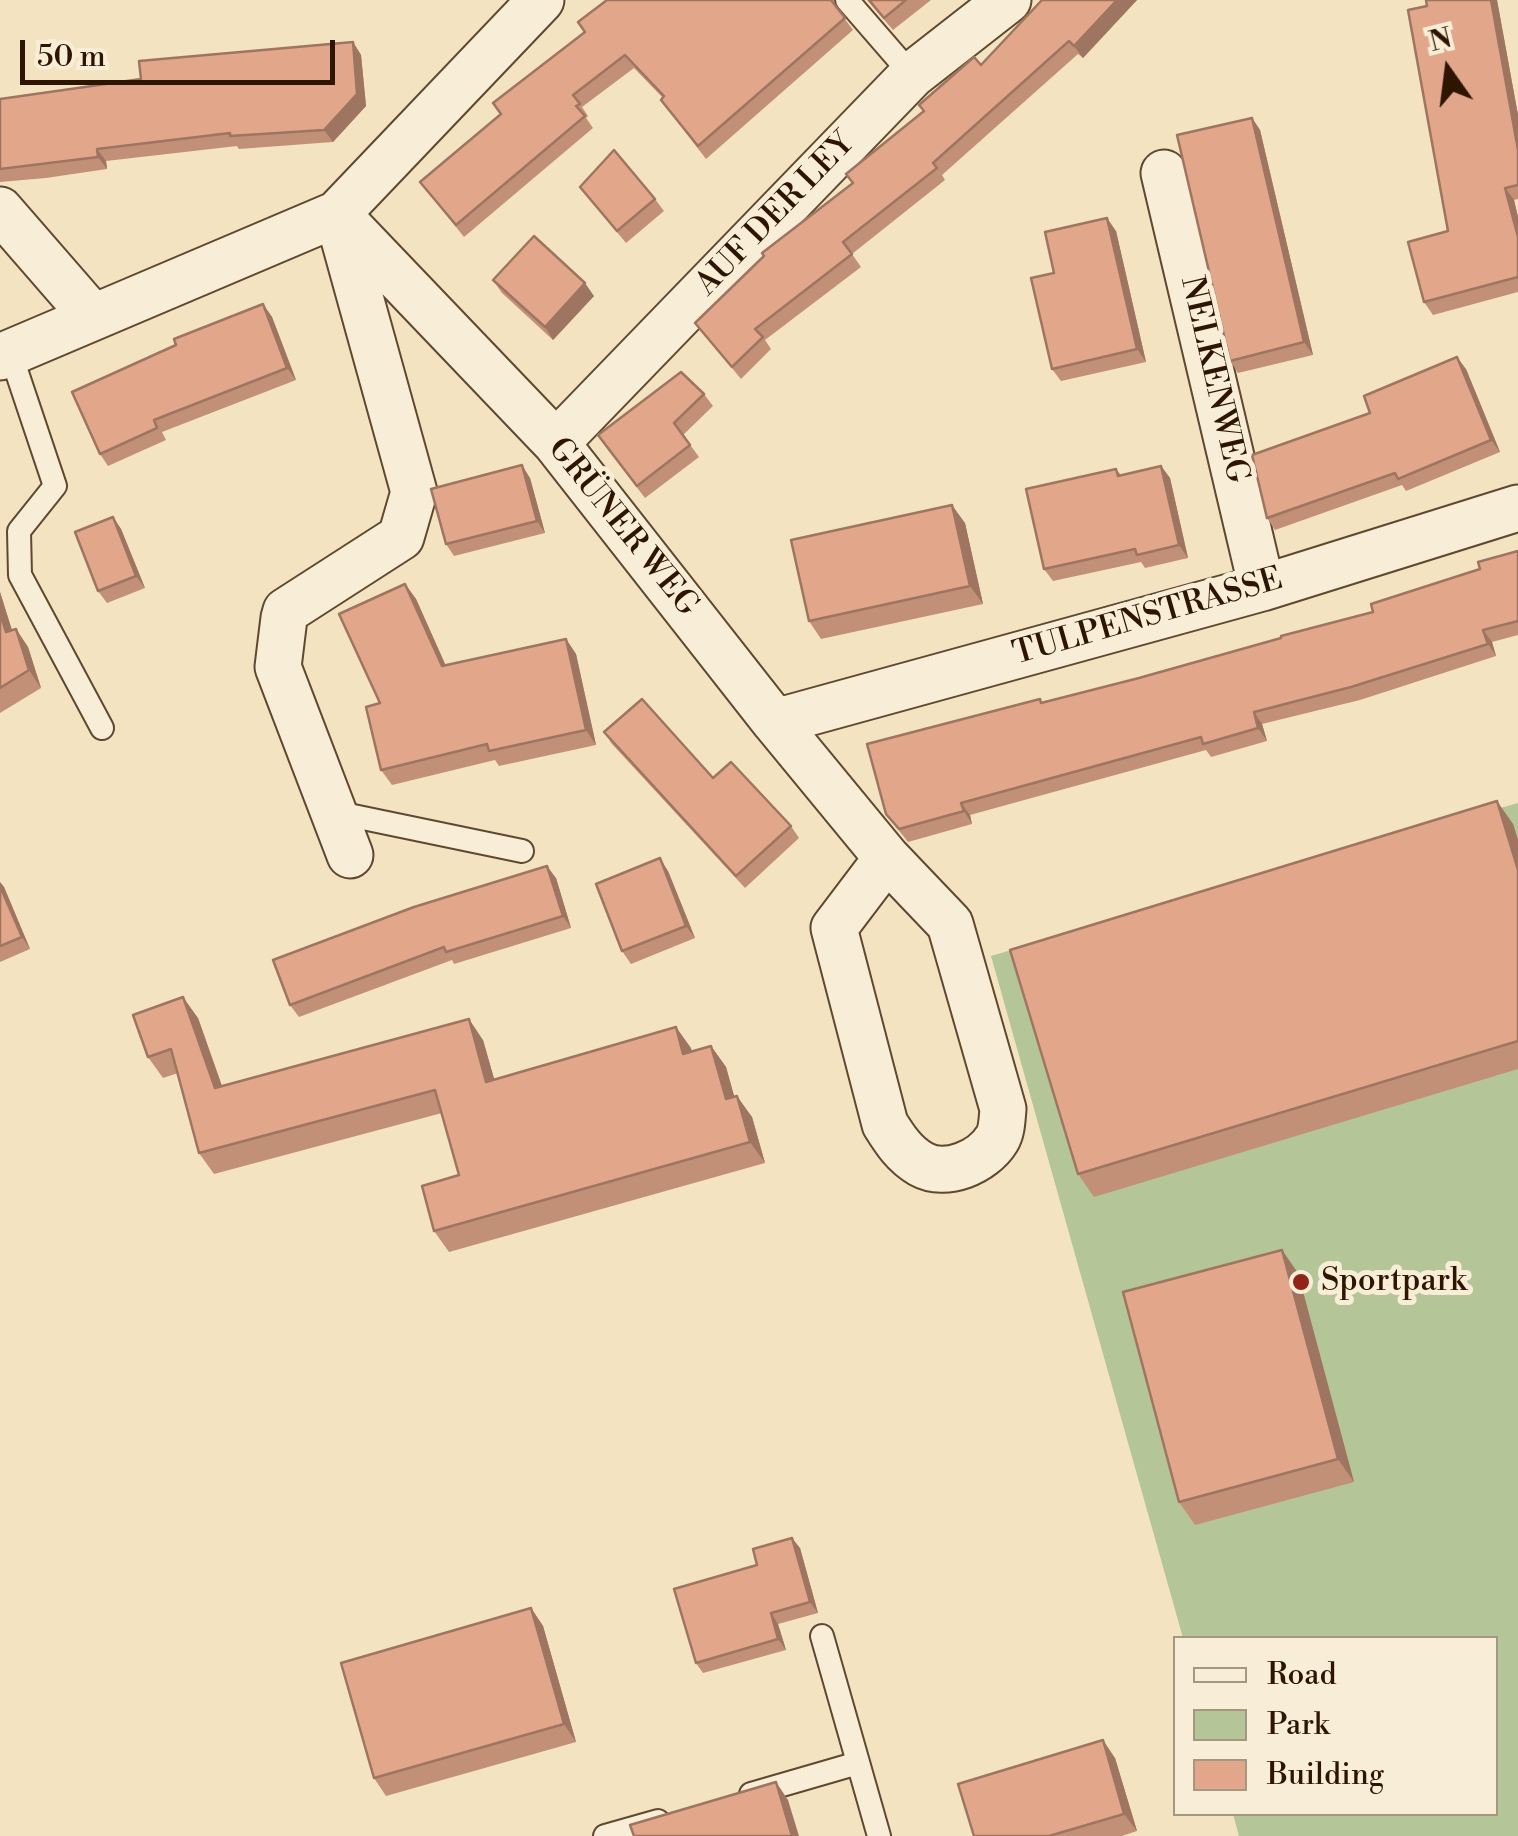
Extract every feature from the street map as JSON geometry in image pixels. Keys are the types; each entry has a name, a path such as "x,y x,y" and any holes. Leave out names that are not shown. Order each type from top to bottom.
{"street":[{"path":"5,354 337,214 541,0"},
{"name":"AUF DER LEY","path":"556,443 912,75 1008,0"},
{"name":"NELKENWEG","path":"1164,173 1262,588"},
{"path":"0,210 93,317"},
{"path":"337,214 414,492 401,536 286,611 278,667 350,854"},
{"name":"GRÜNER WEG","path":"337,214 556,443 775,722 888,858 950,924 1003,1109 999,1137 982,1158 950,1169 925,1167 900,1148 885,1124 834,928 888,858"},
{"name":"TULPENSTRASSE","path":"775,722 1262,588 1518,508"}],"lane":[{"path":"847,0 912,75"},
{"path":"5,354 54,486 19,531 20,575 102,728"},
{"path":"334,812 522,851"},
{"path":"822,1636 879,1836"},
{"path":"732,1800 858,1763"},
{"path":"605,1836 677,1815"}],"green space":[{"name":"Sportpark","path":"1518,803 1518,1836 1239,1836 1234,1816 1498,1816 1498,1636 1182,1636 991,956"}],"building":[{"path":"607,0 831,0 845,18 698,146 661,100 664,96 625,55 573,95 585,116 456,225 420,182 501,114 493,103 585,32 578,22"},
{"path":"869,0 906,0 884,18"},
{"path":"1042,0 1117,0 1074,46 1069,41 933,163 937,168 843,242 852,254 755,329 763,337 732,367 695,323 764,256 762,253 853,183 846,174 924,111 919,105 974,57 981,65"},
{"path":"1426,0 1491,0 1518,150 1518,185 1505,188 1518,237 1518,277 1424,302 1408,242 1448,231 1408,10 1427,6"},
{"path":"353,42 357,94 324,130 230,133 97,149 98,157 0,169 0,99 141,79 139,61"},
{"path":"1252,118 1304,342 1230,361 1177,135"},
{"path":"614,150 655,199 617,231 580,187"},
{"path":"1107,218 1137,349 1052,369 1031,278 1054,273 1045,232"},
{"path":"534,236 585,283 545,327 493,280"},
{"path":"263,304 287,368 154,420 157,428 100,454 72,392 176,345 174,339"},
{"path":"1457,357 1491,440 1398,479 1395,473 1267,518 1252,455 1370,413 1364,396"},
{"path":"681,372 704,394 674,423 690,445 637,486 598,435"},
{"path":"522,465 537,521 446,544 431,489"},
{"path":"1161,466 1179,545 1137,555 1135,549 1044,569 1026,489 1116,469 1118,476"},
{"path":"952,505 970,586 809,621 791,540"},
{"path":"113,517 136,576 98,591 75,532"},
{"path":"1518,551 1518,621 1483,630 1488,644 1351,687 1254,712 1258,728 1203,744 1201,737 961,803 964,811 899,829 886,814 867,744 1139,678 1373,612 1371,604 1480,569 1478,562"},
{"path":"405,584 442,666 566,639 586,730 489,751 487,744 381,770 366,707 380,703 339,614"},
{"path":"0,613 6,632 16,629 29,670 0,688"},
{"path":"642,699 713,778 731,762 791,826 736,876 604,732"},
{"path":"1497,801 1518,870 1518,1041 1078,1174 1010,950"},
{"path":"660,858 686,926 622,951 596,884"},
{"path":"547,866 563,916 446,952 444,947 290,1005 273,960 414,907"},
{"path":"0,886 22,937 0,946"},
{"path":"183,997 215,1088 469,1019 486,1082 676,1027 683,1054 711,1046 726,1099 737,1096 750,1142 434,1231 422,1186 459,1175 435,1090 199,1153 171,1049 148,1057 133,1015"},
{"path":"1282,1250 1338,1459 1179,1502 1123,1292"},
{"path":"792,1538 810,1602 771,1613 778,1639 696,1663 674,1589 757,1565 753,1549"},
{"path":"531,1608 564,1724 374,1778 341,1663"},
{"path":"1103,1740 1124,1814 1049,1836 974,1836 958,1784"},
{"path":"776,1782 792,1836 634,1836 630,1825"}],"place":[{"name":"Sportpark","path":"1301,1282"}]}
